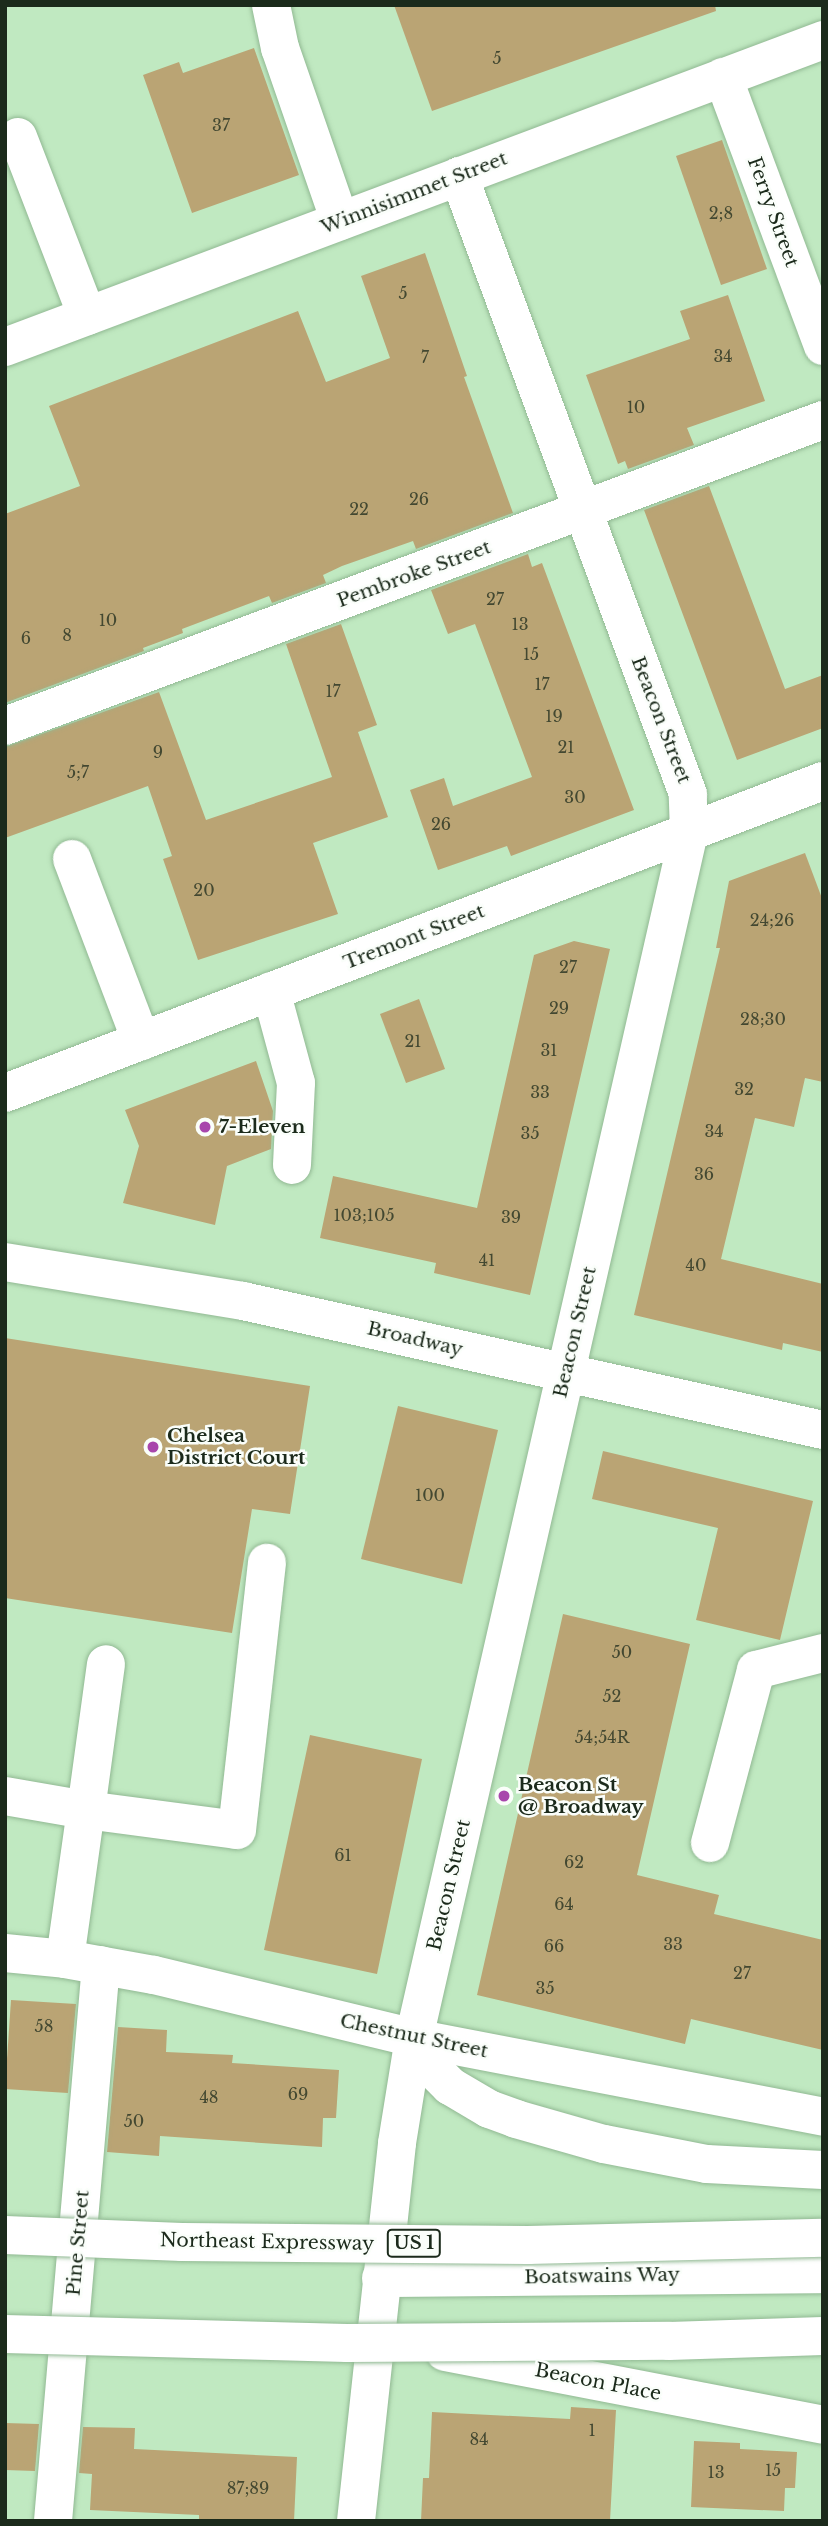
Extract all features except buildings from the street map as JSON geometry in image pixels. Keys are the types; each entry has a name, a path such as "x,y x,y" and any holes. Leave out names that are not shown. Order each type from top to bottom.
{"main road":[{"path":"271,5 280,48 340,221"},
{"name":"Winnisimmet Street","path":"5,347 823,40"},
{"name":"Ferry Street","path":"723,77 823,346"},
{"path":"18,136 87,316"},
{"name":"Beacon Street","path":"356,2521 373,2343 402,2106 414,2038 689,832 688,794 581,512 459,176"},
{"name":"Pembroke Street","path":"5,726 823,420"},
{"name":"Tremont Street","path":"5,1093 823,781"},
{"path":"72,859 141,1041"},
{"path":"271,991 296,1083 292,1166"},
{"name":"Broadway","path":"5,1262 243,1301 823,1430"},
{"path":"5,1796 86,1810 237,1830 267,1563"},
{"path":"710,1843 756,1670 823,1653"},
{"name":"Pine Street","path":"53,2521 83,1962 86,1810 106,1664"},
{"name":"Chestnut Street","path":"5,1953 83,1962 414,2038 823,2117"},
{"path":"414,2038 429,2065 450,2086 479,2104 516,2119 604,2144 707,2164 823,2170"},
{"name":"Northeast Expressway","path":"5,2234 182,2242 528,2245 823,2237"},
{"name":"Boatswains Way","path":"381,2278 823,2274"},
{"path":"5,2334 347,2343 669,2341 823,2336"},
{"name":"Beacon Place","path":"373,2343 448,2352 823,2426"}],"place":[{"name":"7-Eleven","path":"205,1127"},
{"name":"Chelsea District Court","path":"153,1447"},
{"name":"Beacon St @ Broadway","path":"504,1796"}]}
